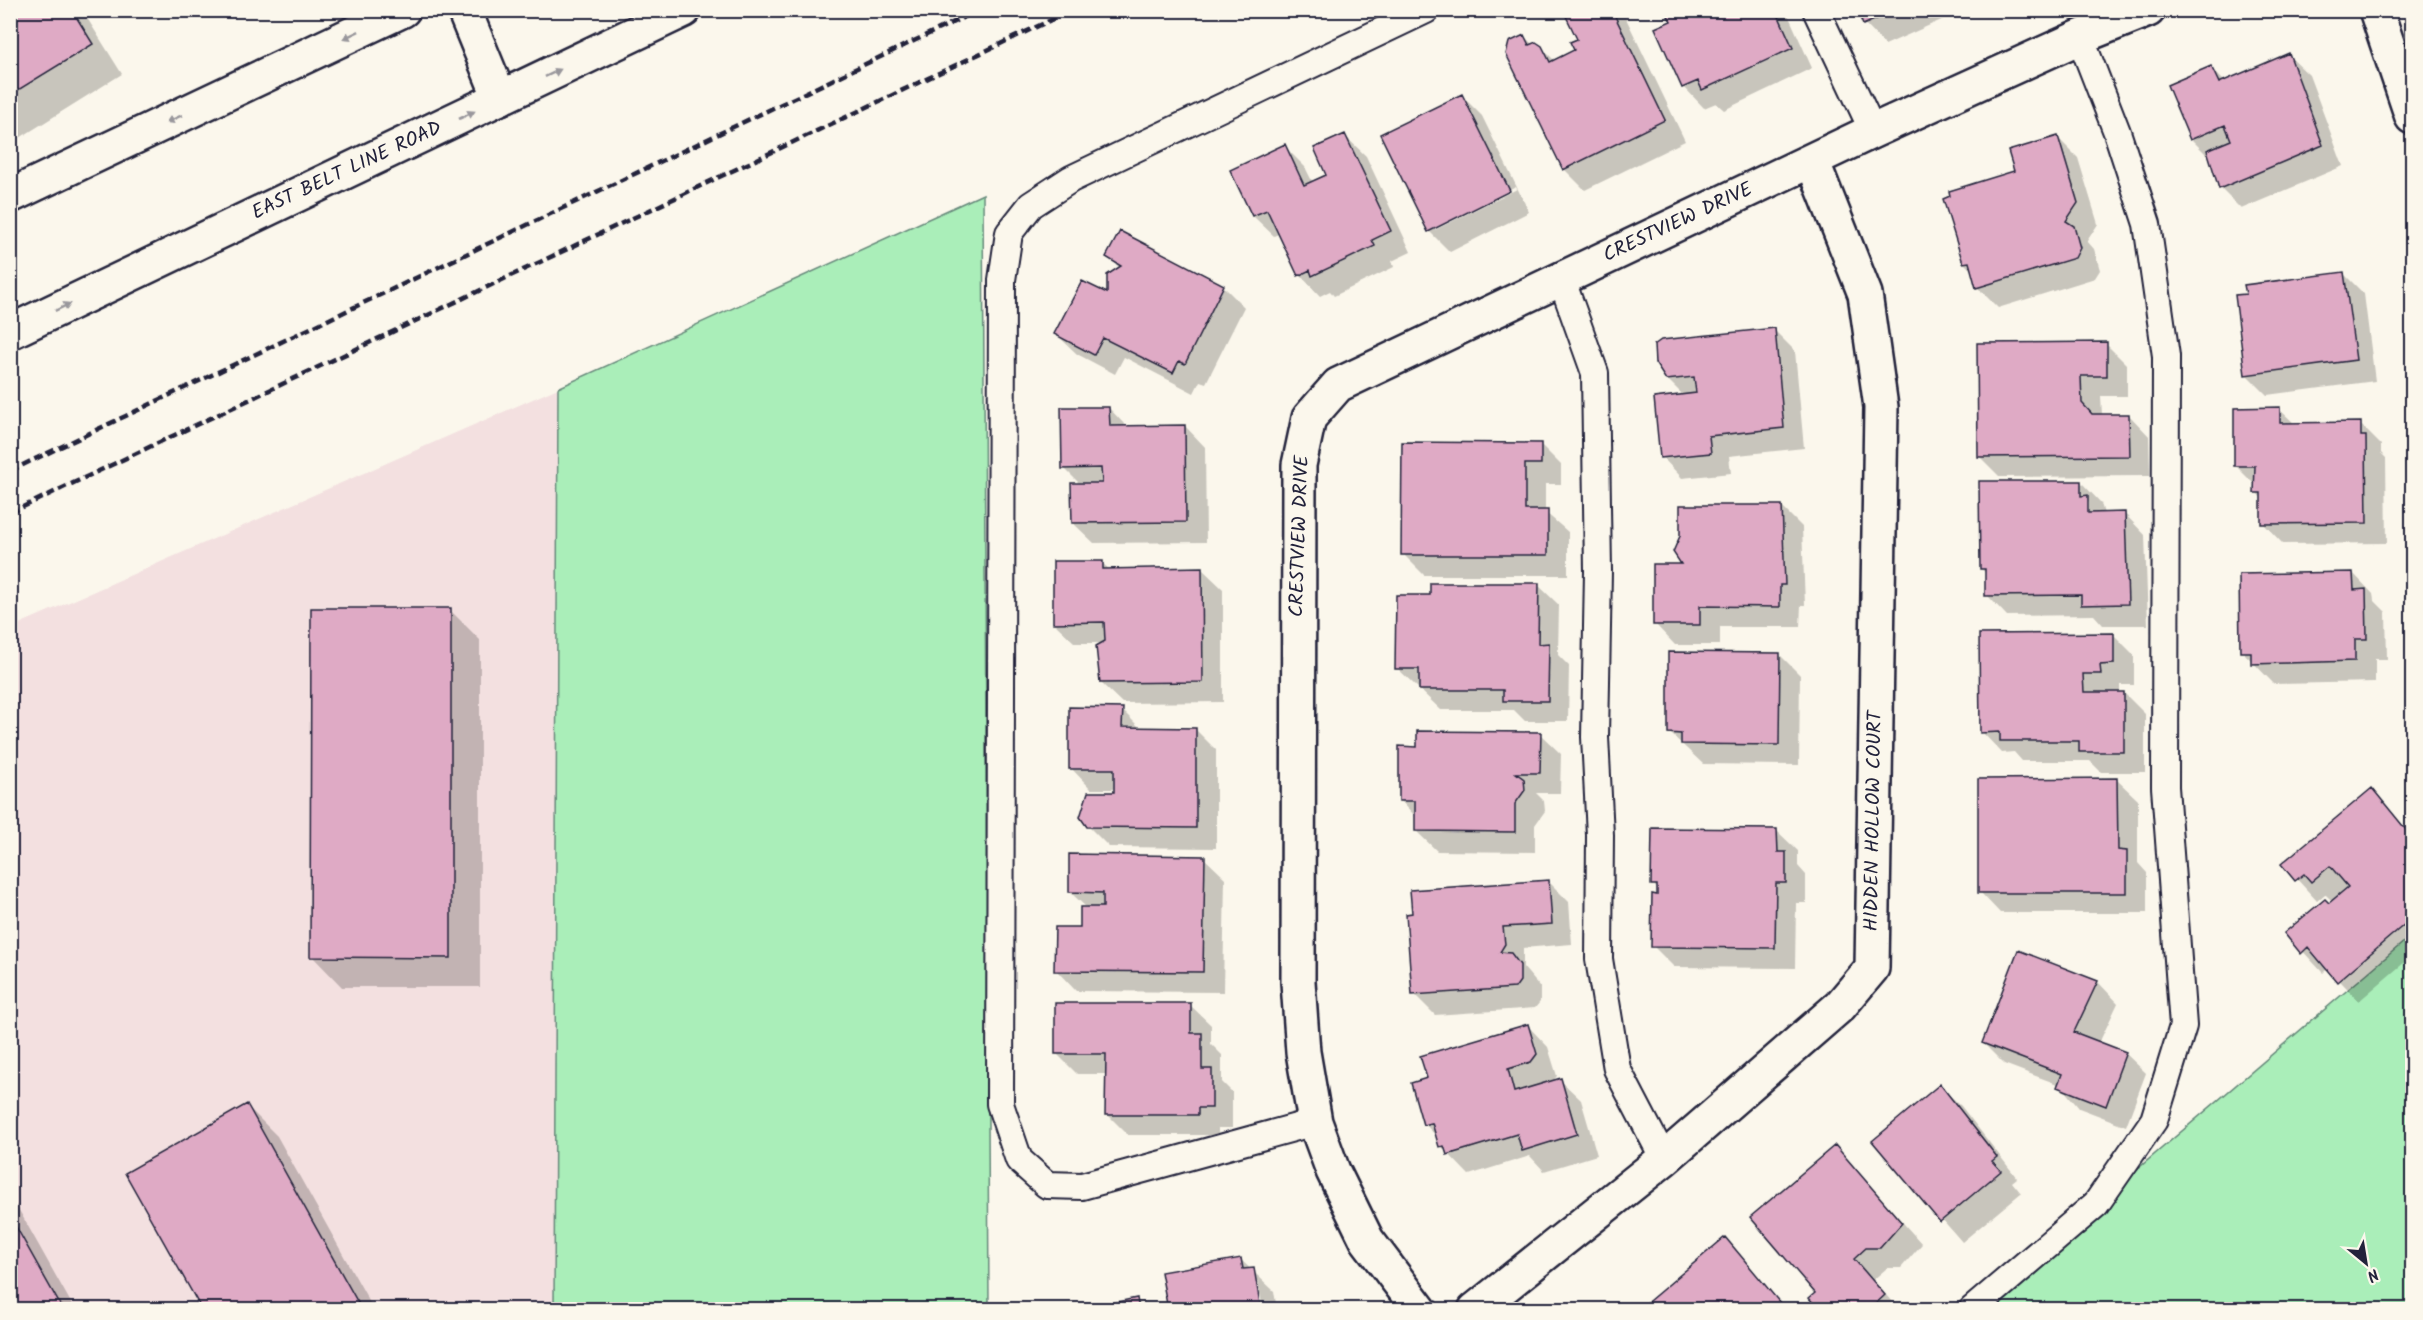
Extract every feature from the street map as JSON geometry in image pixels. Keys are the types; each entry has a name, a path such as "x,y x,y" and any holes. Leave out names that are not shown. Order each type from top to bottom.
{"street":[{"path":"10,196 404,10"},
{"path":"464,10 500,98"},
{"name":"EAST BELT LINE ROAD","path":"10,332 684,10"},
{"name":"CRESTVIEW DRIVE","path":"1420,1310 1367,1240 1333,1171 1315,1122 1303,1052 1298,982 1299,465 1309,418 1338,385 1873,131 2080,37 2148,10"},
{"path":"2376,10 2412,117"},
{"name":"HIDDEN HOLLOW COURT","path":"1475,1310 1664,1159 1840,1006 1872,969 1881,407 1865,294 1812,160"}],"lane":[{"path":"1315,1122 1082,1186 1047,1185 1018,1160 1000,1104 1002,280 1010,233 1031,205 1071,179 1426,10"},
{"path":"1816,10 1873,131"},
{"path":"1972,1310 2097,1204 2154,1120 2182,1026 2165,787 2166,356 2147,224 2117,132 2080,37"},
{"path":"1561,278 1596,373 1598,571 1595,737 1600,835 1599,959 1617,1069 1664,1159"}],"shaded area":[{"path":"558,388 554,1309 11,1309 10,628"}],"green space":[{"path":"983,194 989,1309 554,1310 558,388"},
{"path":"2412,935 2412,1309 1972,1310"}],"building":[{"path":"10,10 72,10 93,44 10,95"},
{"path":"1563,10 1612,10 1665,120 1563,170 1506,54 1509,42 1524,35 1529,45 1536,42 1542,46 1550,62 1574,50 1570,42 1577,39"},
{"path":"1679,10 1776,10 1793,48 1702,90 1698,81 1682,88 1655,28 1671,21 1668,16"},
{"path":"1857,10 1897,10 1863,25"},
{"path":"2289,53 2323,145 2219,189 2207,150 2231,140 2225,125 2190,140 2167,85 2211,66 2219,83"},
{"path":"1462,94 1510,191 1428,232 1380,134"},
{"path":"1345,134 1391,231 1372,240 1375,246 1312,276 1310,270 1298,276 1267,210 1252,216 1230,170 1285,144 1304,185 1326,175 1314,148"},
{"path":"2058,136 2078,203 2066,221 2074,226 2080,248 2075,258 1976,288 1969,262 1963,263 1943,199 1950,196 1949,191 2014,171 2008,151"},
{"path":"1120,231 1224,285 1185,364 1179,361 1173,373 1103,338 1094,355 1054,334 1082,281 1107,293 1107,275 1121,266 1106,257"},
{"path":"2344,272 2356,360 2245,375 2235,295 2246,294 2244,285"},
{"path":"1775,328 1784,428 1709,436 1711,453 1660,458 1654,398 1696,393 1694,377 1666,380 1655,363 1654,345 1661,340"},
{"path":"2107,342 2107,376 2081,376 2082,403 2092,414 2129,414 2130,456 1978,457 1977,343"},
{"path":"1061,407 1109,407 1110,426 1185,425 1186,522 1072,523 1071,483 1102,483 1101,468 1062,469"},
{"path":"2280,407 2280,423 2361,422 2361,436 2366,436 2367,523 2261,524 2261,493 2254,493 2255,466 2234,466 2234,408"},
{"path":"1402,442 1541,443 1541,464 1525,464 1525,510 1548,510 1548,555 1401,555"},
{"path":"1979,481 2081,481 2081,496 2088,495 2088,513 2125,512 2128,604 2081,605 2081,595 1985,596 1985,569 1980,569"},
{"path":"1680,505 1782,505 1785,585 1780,585 1780,607 1700,606 1700,625 1653,625 1653,564 1681,564 1673,552 1680,536"},
{"path":"1053,561 1103,561 1103,569 1202,567 1203,682 1100,683 1096,646 1105,641 1104,622 1053,623"},
{"path":"2353,572 2354,590 2366,589 2367,639 2355,639 2355,661 2251,664 2251,652 2240,652 2239,574"},
{"path":"1430,583 1539,583 1538,644 1549,643 1548,701 1503,701 1503,690 1419,690 1419,669 1395,669 1396,595 1430,595"},
{"path":"311,608 451,608 451,958 310,957"},
{"path":"2114,633 2114,664 2100,665 2101,674 2083,674 2084,692 2124,692 2124,752 2079,752 2079,741 2000,741 2000,732 1980,733 1979,634"},
{"path":"1668,652 1780,653 1779,745 1681,744 1681,734 1668,733"},
{"path":"1069,707 1123,708 1122,727 1196,728 1196,828 1087,827 1080,817 1088,792 1114,792 1114,769 1069,769"},
{"path":"1417,731 1541,732 1540,773 1516,773 1524,779 1525,790 1515,804 1515,832 1415,831 1415,801 1399,801 1399,746 1417,747"},
{"path":"2117,778 2118,850 2127,851 2127,893 1978,893 1978,779"},
{"path":"2372,788 2412,837 2412,918 2337,982 2308,947 2301,954 2284,933 2325,899 2329,903 2348,887 2330,866 2311,882 2304,874 2295,881 2281,864"},
{"path":"1652,828 1777,829 1778,852 1786,852 1786,883 1776,883 1775,948 1651,947 1652,894 1657,895 1657,885 1651,885"},
{"path":"1069,854 1205,856 1203,972 1054,971 1055,927 1080,927 1080,907 1103,907 1103,893 1069,892"},
{"path":"1549,880 1552,924 1503,927 1505,944 1500,952 1511,953 1520,965 1520,981 1515,988 1412,995 1406,914 1412,913 1410,890"},
{"path":"2018,950 2098,981 2074,1032 2126,1052 2106,1106 2057,1087 2062,1074 1982,1043"},
{"path":"1055,1003 1191,1003 1191,1033 1202,1033 1202,1069 1212,1069 1212,1108 1198,1108 1198,1115 1105,1115 1106,1054 1055,1054"},
{"path":"1528,1024 1537,1054 1531,1062 1508,1069 1514,1092 1561,1078 1577,1134 1522,1151 1517,1134 1447,1155 1444,1146 1439,1147 1432,1123 1423,1125 1411,1083 1427,1078 1420,1056"},
{"path":"1940,1084 1997,1157 1992,1161 2001,1171 1940,1222 1872,1141"},
{"path":"247,1104 362,1310 202,1310 125,1173"},
{"path":"1835,1145 1902,1223 1880,1248 1866,1248 1854,1259 1885,1295 1869,1310 1819,1310 1809,1298 1815,1293 1750,1217"},
{"path":"10,1216 63,1310 10,1310"},
{"path":"1725,1237 1781,1304 1773,1310 1647,1310 1643,1306"},
{"path":"1241,1258 1243,1269 1254,1268 1261,1310 1168,1310 1161,1272"},
{"path":"1137,1298 1139,1310 1078,1310"}],"railway":[{"path":"10,471 979,10"},
{"path":"10,513 1072,10"}]}
